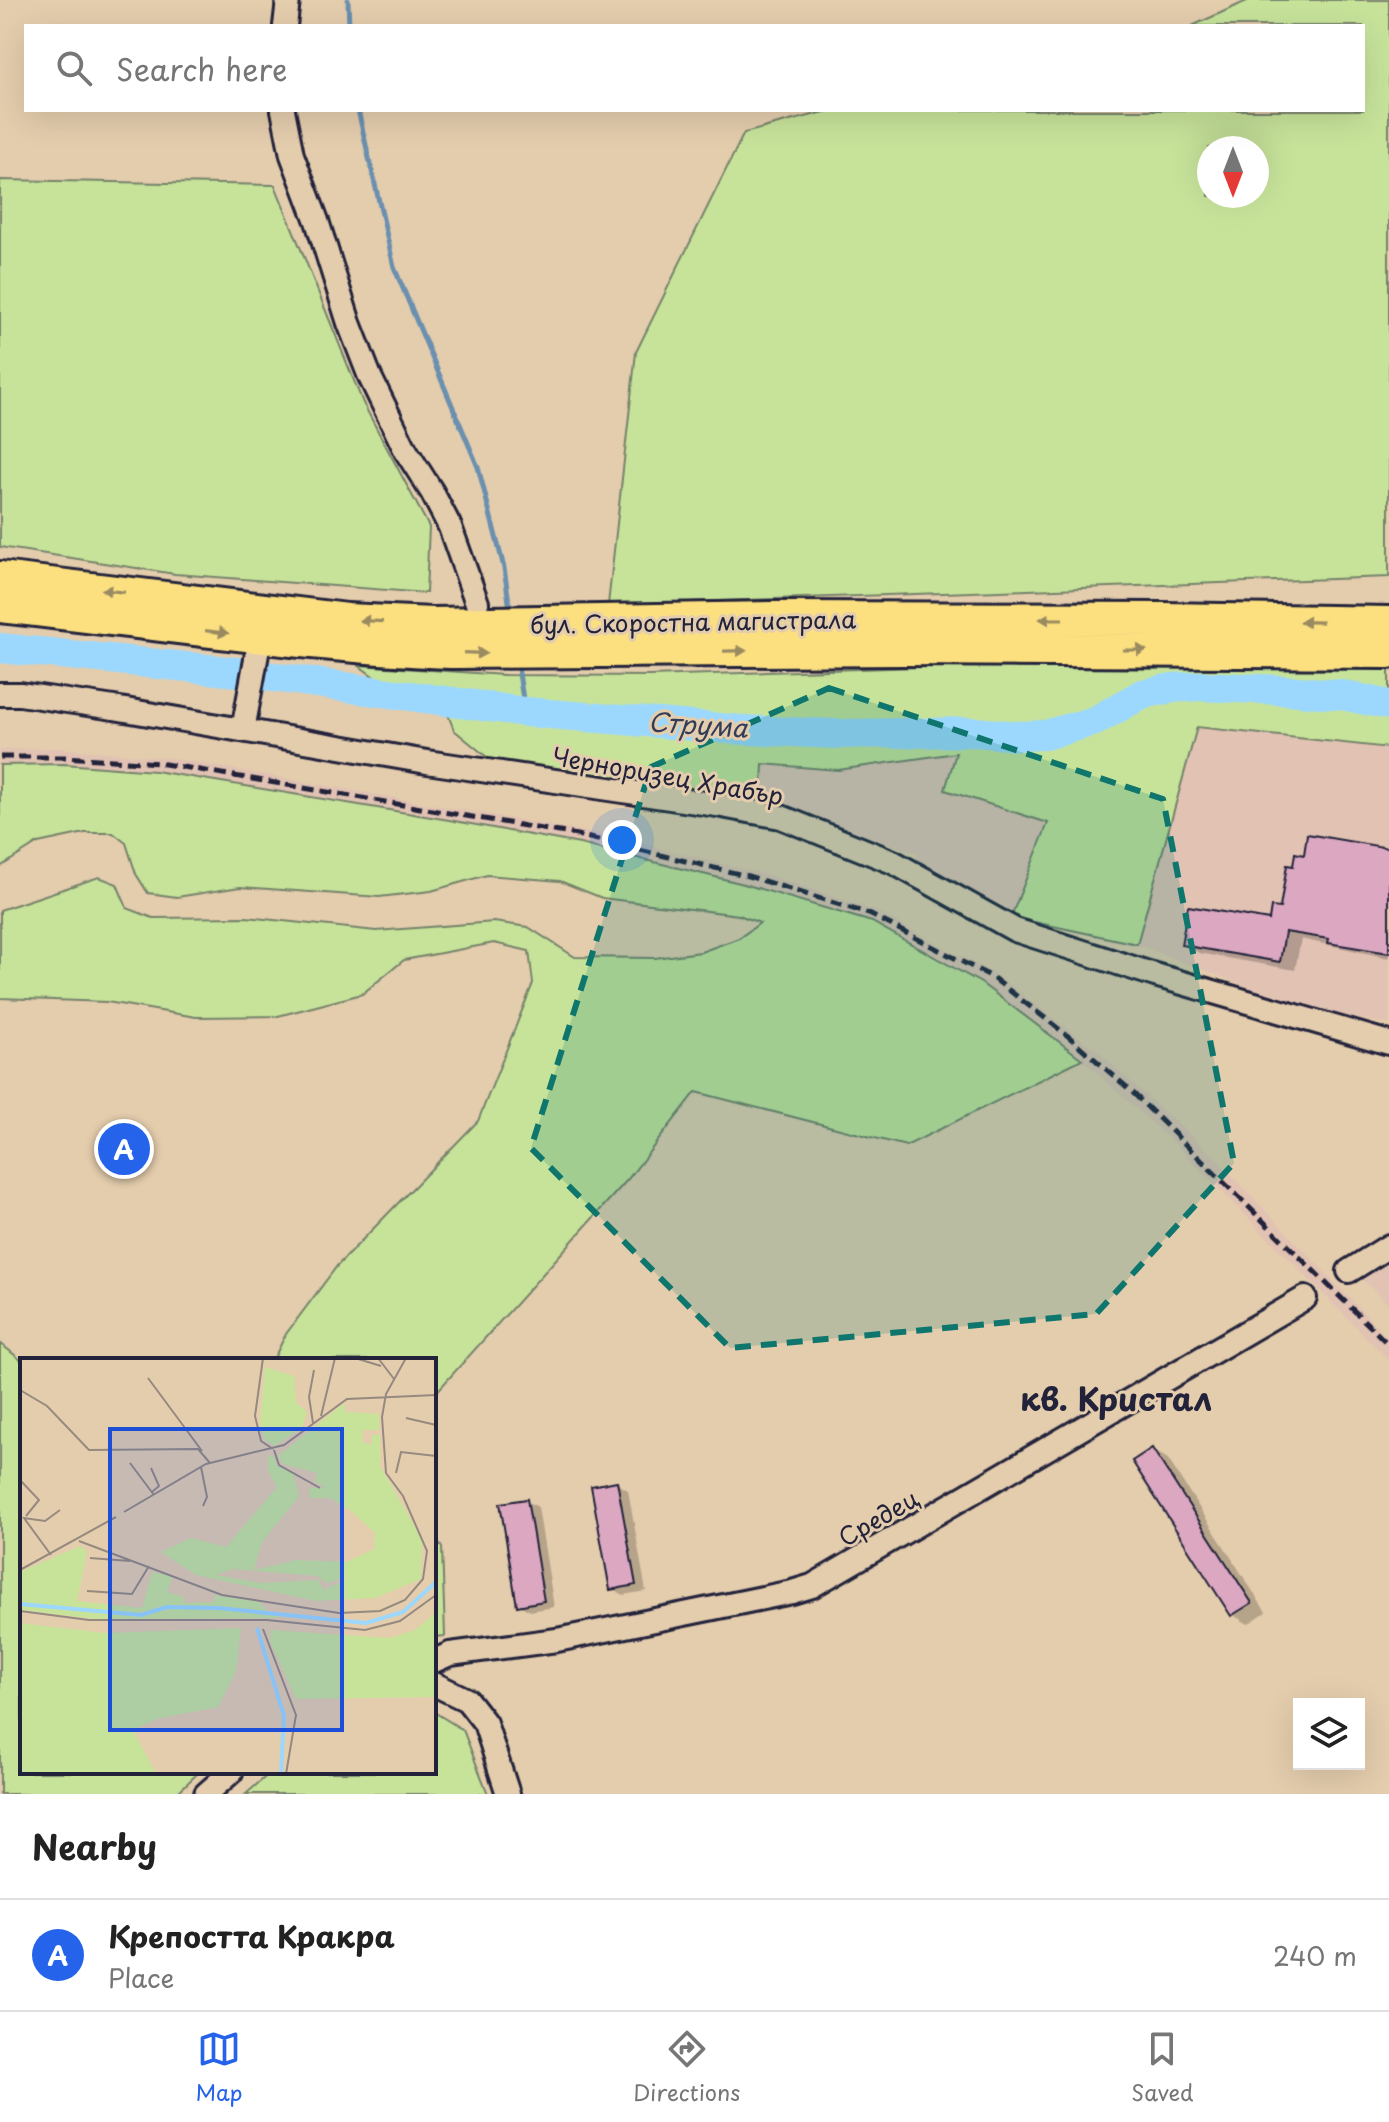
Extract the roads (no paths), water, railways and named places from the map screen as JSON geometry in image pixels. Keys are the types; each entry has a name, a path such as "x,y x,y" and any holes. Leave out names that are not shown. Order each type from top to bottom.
{"highway":[{"name":"бул. Скоростна магистрала","path":"0,578 347,620 432,624 774,618 1389,623"},
{"path":"432,624 462,619 471,613 477,603 486,612 499,617 628,622"},
{"name":"бул. Скоростна магистрала","path":"0,606 260,644 494,654 903,649 1389,652"}],"street":[{"path":"285,24 288,0"},
{"path":"283,112 292,155 370,377 406,451 450,527 477,603"},
{"path":"245,722 260,644"},
{"name":"Черноризец Храбър","path":"0,694 245,722 781,817 893,862 1015,930 1155,975 1389,1043"},
{"path":"1349,1271 1389,1246"},
{"name":"Средец","path":"436,1660 450,1654 589,1634 812,1586 1305,1298"},
{"path":"436,1685 467,1700 485,1723 508,1794"},
{"path":"206,1794 229,1774"}],"waterway":[{"path":"348,0 349,24"},
{"path":"358,112 394,267 478,467 504,568 510,609"},
{"name":"Струма","path":"0,648 237,672 525,712 743,730 837,734 976,732 1045,735 1095,721 1142,694 1201,686 1342,695 1389,705"},
{"path":"518,667 525,712"}],"railway":[{"path":"0,757 65,757 159,763 577,835 748,876 869,914 992,977 1068,1036 1129,1089 1389,1345"}],"place":[{"name":"Крепостта Кракра","path":"124,1149"}],"district":[{"name":"кв. Кристал","path":"1116,1398"}]}
